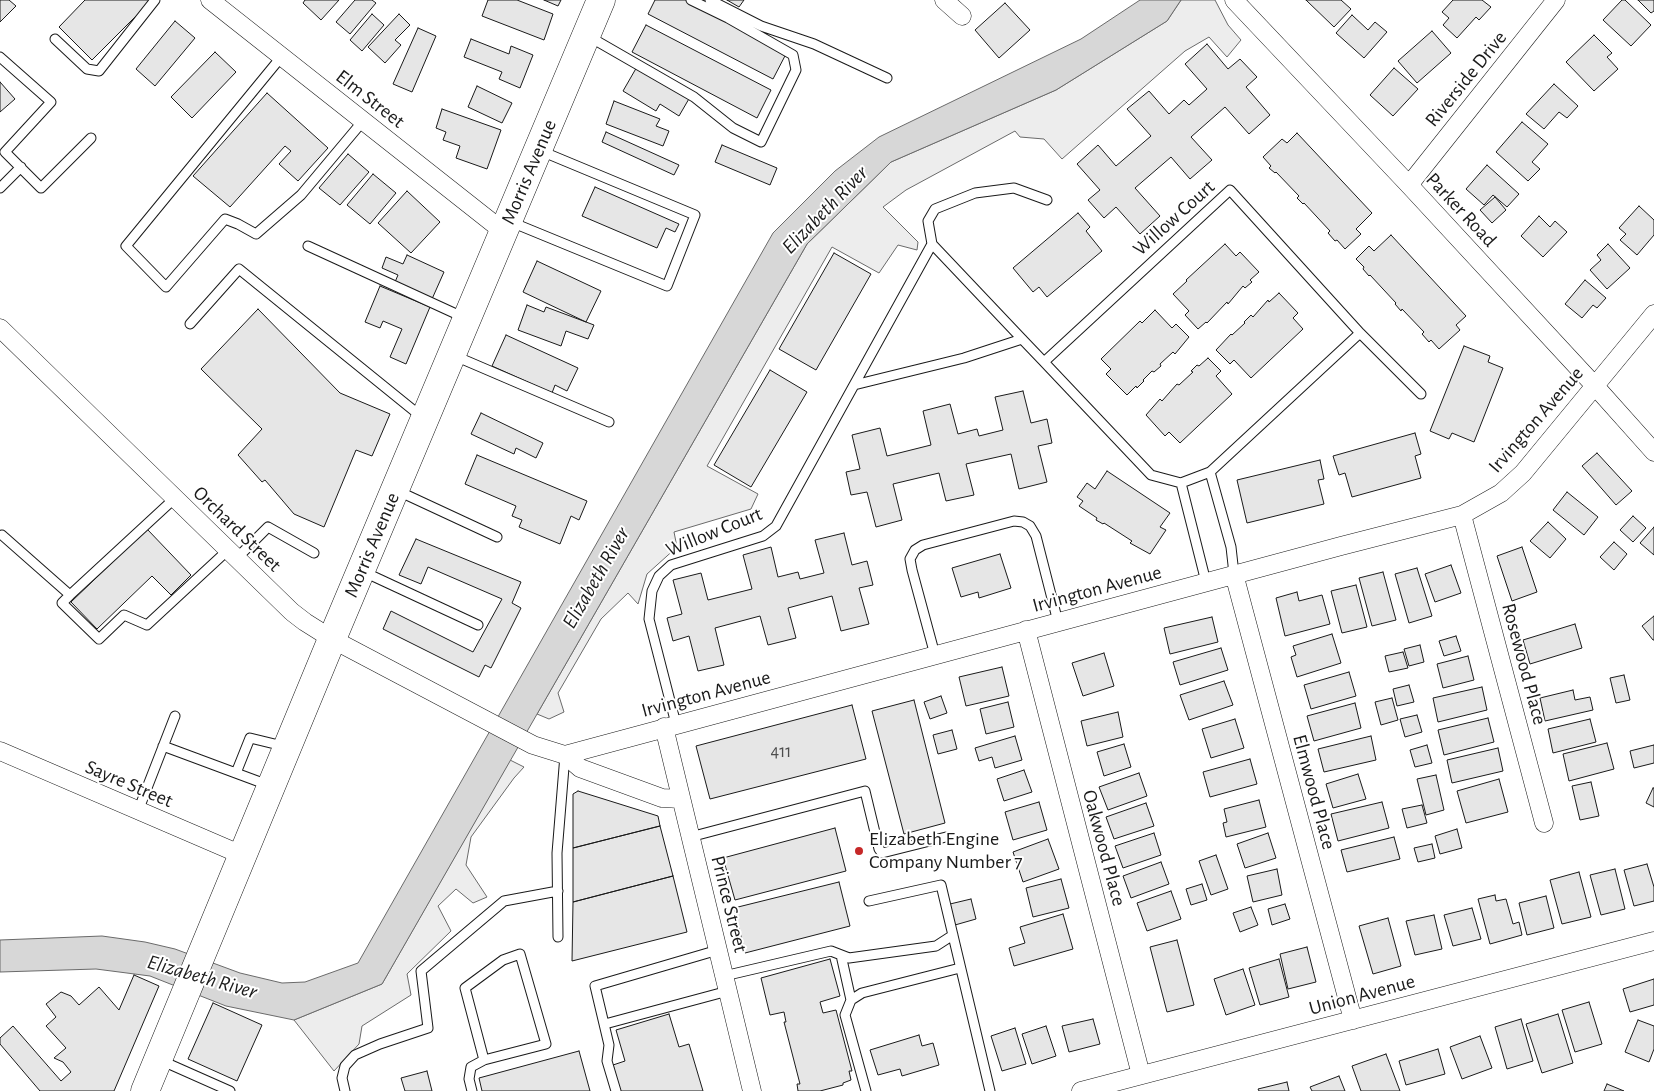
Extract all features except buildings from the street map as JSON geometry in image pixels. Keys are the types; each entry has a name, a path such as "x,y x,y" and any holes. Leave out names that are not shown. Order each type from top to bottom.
{"main road":[{"name":"Morris Avenue","path":"145,1091 332,639 538,150 598,41 601,0"}],"street":[{"name":"Elm Street","path":"210,0 363,121 507,226"},
{"path":"944,0 962,16"},
{"name":"Parker Road","path":"1234,0 1409,184 1654,452"},
{"name":"Riverside Drive","path":"1409,184 1556,0"},
{"name":"Irvington Avenue","path":"565,755 1234,574 1462,516 1500,493 1523,473 1654,314"},
{"name":"Orchard Street","path":"0,328 292,612 332,639 533,745 565,755"},
{"name":"Rosewood Place","path":"1462,516 1544,823"},
{"name":"Elmwood Place","path":"1234,574 1353,1020"},
{"name":"Oakwood Place","path":"1026,630 1141,1075"},
{"name":"Prince Street","path":"670,726 681,799 752,1091"},
{"name":"Sayre Street","path":"0,751 242,855"},
{"path":"565,755 580,768 662,798 681,799"},
{"name":"Union Avenue","path":"1082,1091 1654,941"}],"lane":[{"path":"55,40 87,70 99,71 155,0"},
{"path":"598,41 694,96 733,128 761,142 796,70 793,55 786,49 691,0"},
{"path":"710,0 761,26 814,44 887,78"},
{"path":"282,56 126,246 166,287 225,219 256,234 301,195 363,121"},
{"path":"0,57 51,102 5,152 41,188 91,138"},
{"path":"507,226 667,286 695,215 538,150"},
{"path":"0,188 20,167"},
{"path":"1047,200 1014,188 975,193 935,209 928,221 932,244 1151,475 1180,483 1210,472 1360,334"},
{"name":"Willow Court","path":"1044,362 1230,190 1360,334 1421,394"},
{"name":"Willow Court","path":"670,726 649,619 652,591 659,576 670,565 763,536 776,526 932,244"},
{"path":"308,246 468,319"},
{"path":"190,324 240,269 425,421"},
{"path":"854,385 964,358 1022,338"},
{"path":"453,354 609,422"},
{"path":"1210,472 1231,547 1234,574"},
{"path":"1180,483 1206,582"},
{"path":"396,490 497,536"},
{"path":"175,498 62,603 99,639 124,615 147,625 232,554 268,527 314,553"},
{"path":"936,655 910,559 915,550 922,545 1014,522 1023,522 1030,526 1036,536 1058,622"},
{"path":"2,536 70,595"},
{"path":"361,571 478,625"},
{"path":"138,810 175,716"},
{"path":"236,773 250,738 287,747"},
{"path":"163,746 271,786"},
{"path":"558,937 557,853 565,755"},
{"path":"690,837 865,791 879,849 882,852 946,837"},
{"path":"869,901 941,885 990,1091"},
{"path":"345,1091 342,1078 346,1066 355,1055 380,1044 428,1028 420,971 504,901 558,891"},
{"path":"604,1024 831,951 849,958 936,946 953,935"},
{"path":"616,1091 607,1061 609,1045 596,986 718,950"},
{"path":"472,1091 469,1079 470,1067 484,1060 546,1044 520,954 503,960 465,988 484,1060"},
{"path":"841,955 851,1000 845,1015 866,1091"},
{"path":"851,1000 862,993 960,968"},
{"path":"158,1059 230,1091"}],"shaded area":[{"path":"1181,0 1215,0 1228,25 1241,40 1227,57 1209,37 1185,51 1062,159 1044,139 1020,137 1015,131 906,190 883,207 918,242 917,250 898,245 879,273 832,247 707,466 758,494 751,509 674,532 677,547 647,574 638,604 628,593 601,619 558,693 564,712 549,719 537,714 807,244 891,162 1056,90 1167,21"},
{"path":"510,760 524,767 471,837 466,865 487,897 473,903 456,889 438,906 451,931 407,974 411,995 362,1026 359,1044 334,1071 294,1020 382,984"}],"water":[{"name":"Elizabeth River","path":"1140,0 1181,0 1167,21 1056,90 891,162 807,244 382,984 294,1020 226,1006 150,976 96,969 0,972 0,940 102,936 145,942 175,949 240,973 282,983 305,982 358,963 773,233 835,171 879,137 1081,39"}],"place":[{"name":"Elizabeth Engine Company Number 7","path":"859,851"}]}
